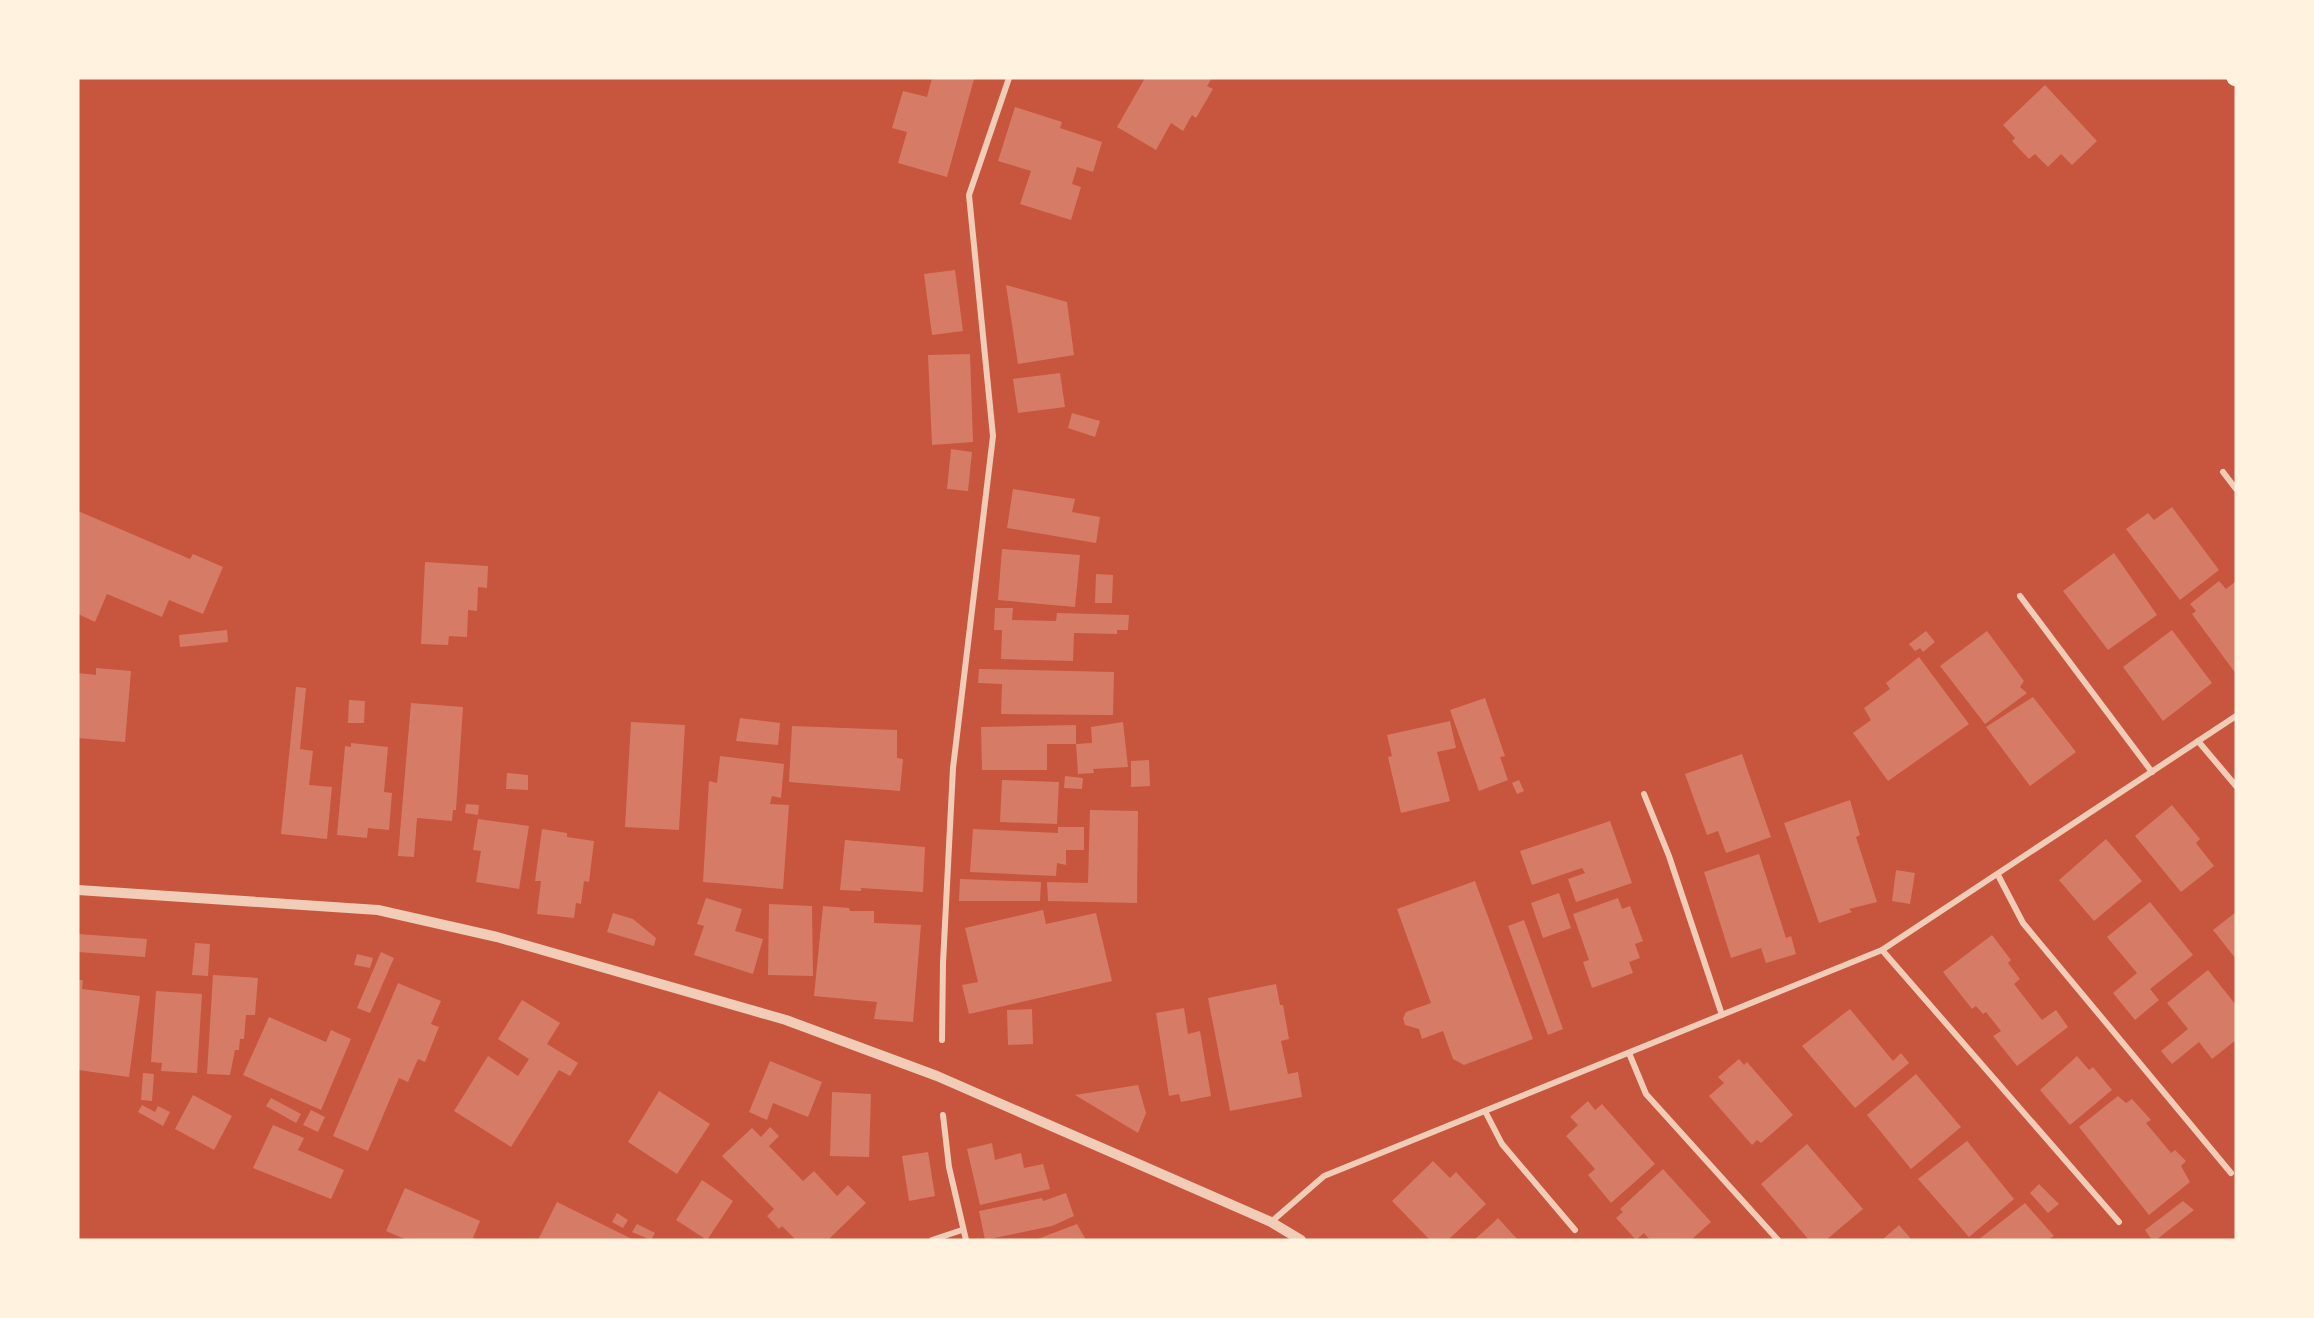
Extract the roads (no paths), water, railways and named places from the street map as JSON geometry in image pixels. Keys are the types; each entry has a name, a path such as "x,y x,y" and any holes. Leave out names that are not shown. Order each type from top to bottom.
{"street":[{"path":"942,1040 945,911 953,768 993,436 969,195 1009,78"},
{"path":"2223,472 2236,489"},
{"path":"2020,596 2152,772"},
{"path":"1271,1222 1324,1176 1882,950 2236,716"},
{"path":"2198,741 2236,786"},
{"path":"1644,794 1669,856 1722,1016"},
{"path":"1998,875 2023,923 2231,1173"},
{"path":"78,890 378,910 497,937 797,1024 937,1076 1271,1222 1301,1240"},
{"path":"1882,950 2119,1221"},
{"path":"1629,1053 1646,1094 1778,1240"},
{"path":"1485,1111 1502,1144 1575,1230"},
{"path":"943,1115 949,1167 966,1240"},
{"path":"932,1240 962,1230"}]}
